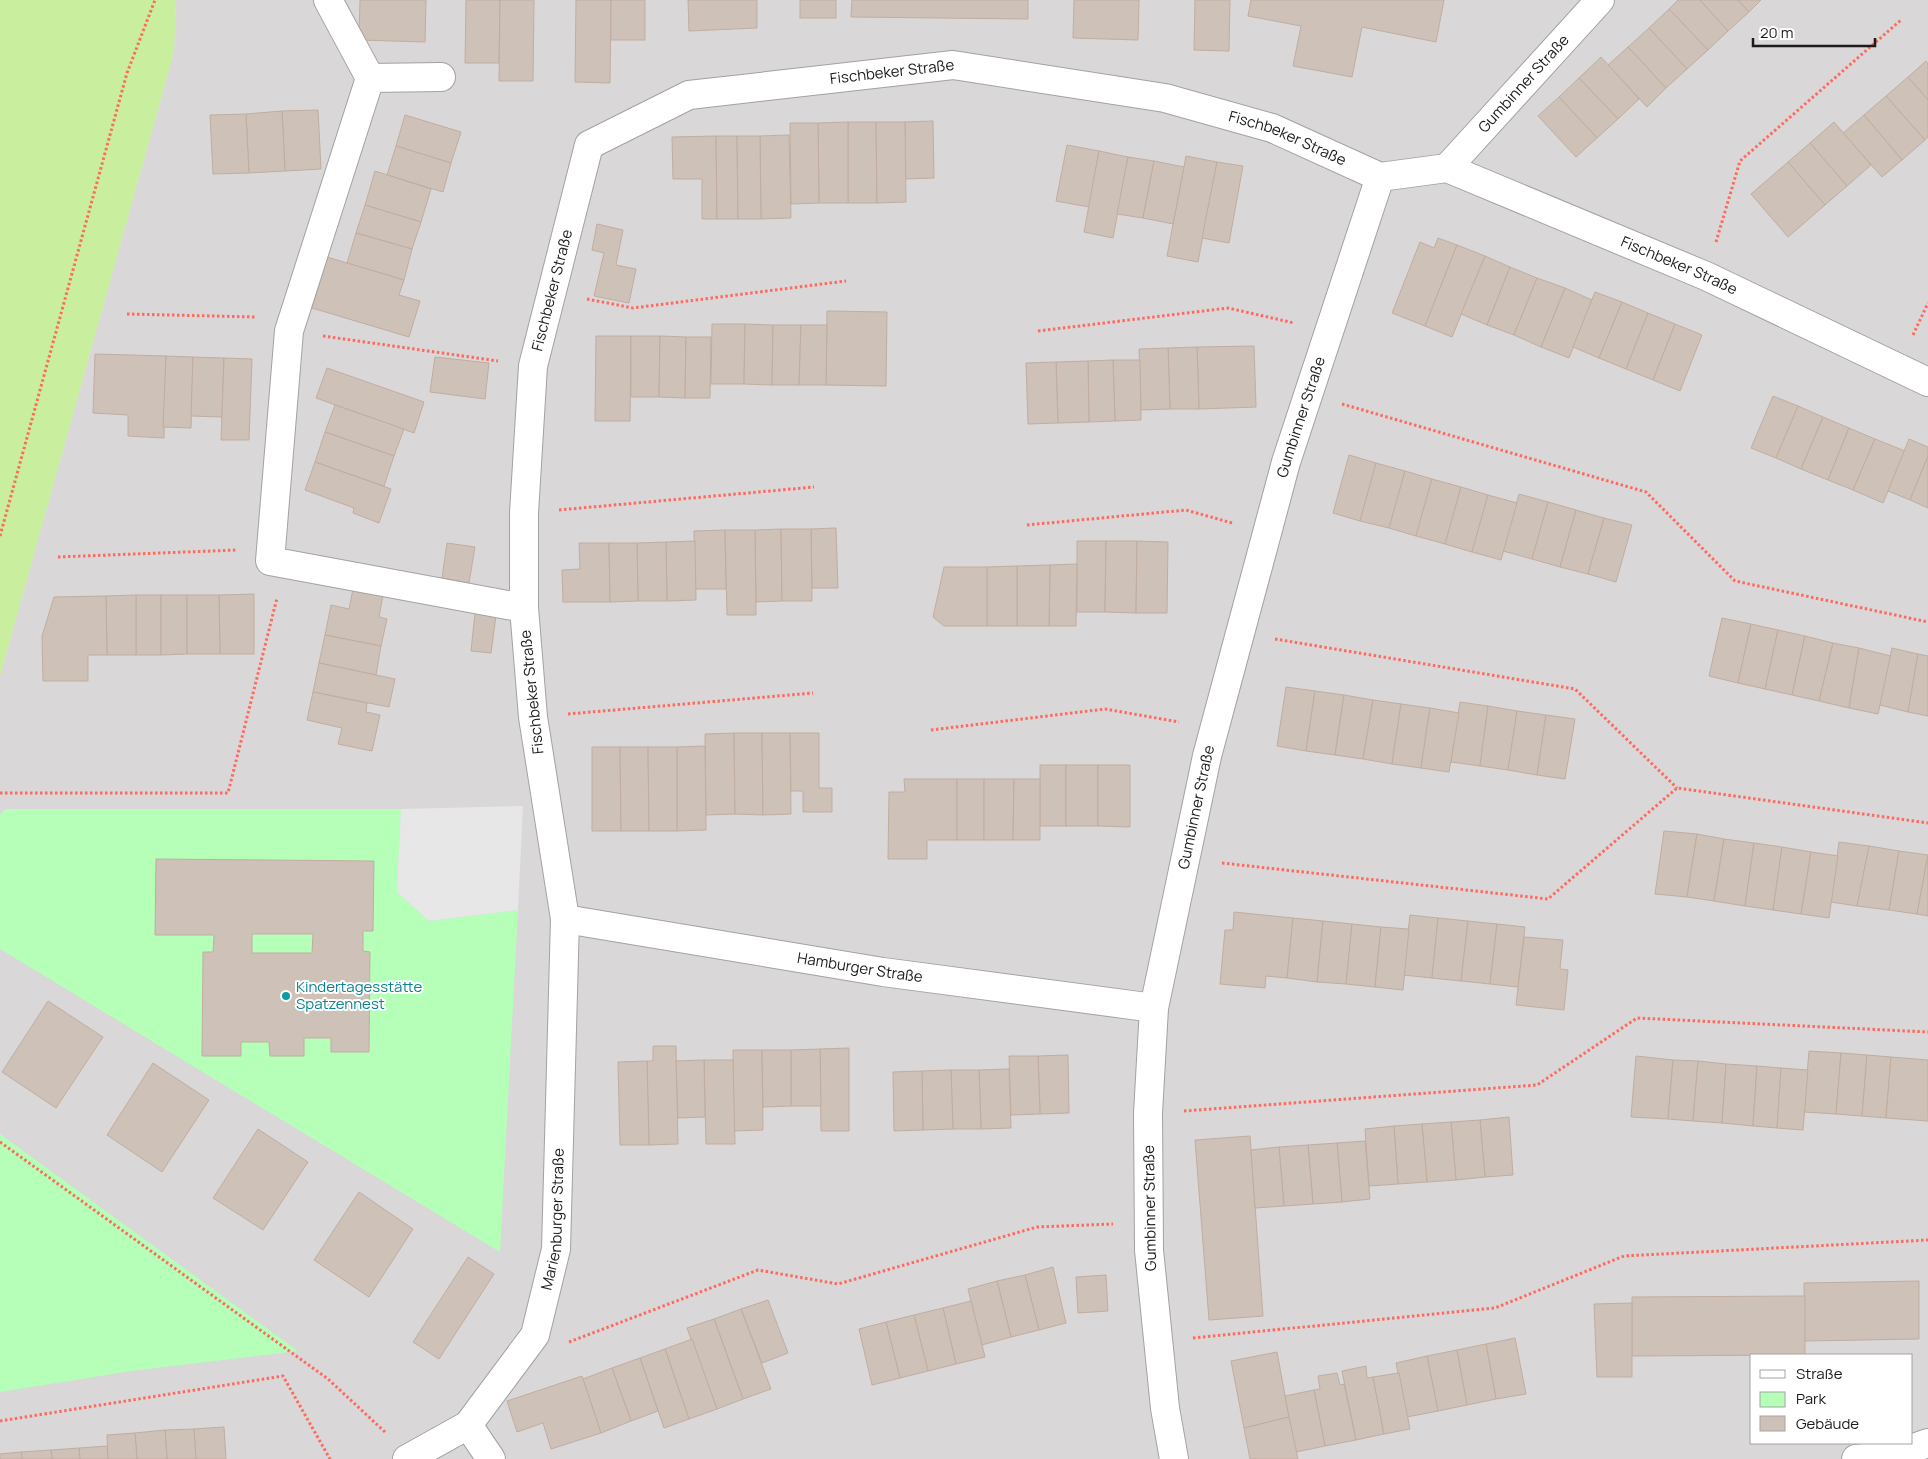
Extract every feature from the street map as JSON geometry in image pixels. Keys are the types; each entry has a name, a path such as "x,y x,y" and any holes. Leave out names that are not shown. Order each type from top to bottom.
{"street":[{"path":"328,0 370,78 289,331 277,563 524,608"},
{"name":"Gumbinner Straße","path":"1447,168 1600,0"},
{"name":"Fischbeker Straße","path":"565,919 533,717 524,608 524,513 533,366 589,145 689,95 953,65 1165,98 1272,128 1380,176 1447,168 1706,276 1928,382"},
{"path":"370,78 441,77"},
{"name":"Gumbinner Straße","path":"1174,1459 1165,1408 1149,1250 1148,1113 1154,1008 1214,727 1286,462 1380,176"},
{"name":"Hamburger Straße","path":"565,919 884,972 1154,1008"},
{"name":"Marienburger Straße","path":"409,1458 468,1426 535,1335 556,1249 565,919"},
{"path":"468,1426 491,1459"},
{"path":"1856,1459 1897,1454 1928,1443"}],"path":[{"path":"0,536 127,73 155,0"},
{"path":"1706,276 1740,160 1901,20"},
{"path":"552,292 633,308 846,281"},
{"path":"1038,331 1228,308 1329,330"},
{"path":"127,314 274,317 289,331 533,366"},
{"path":"1308,394 1646,492 1735,581 1928,622"},
{"path":"524,513 814,487"},
{"path":"1027,525 1186,510 1267,533"},
{"path":"0,794 228,793 277,563 258,549 58,556"},
{"path":"1240,634 1575,689 1677,788 1928,823"},
{"path":"533,717 813,693"},
{"path":"931,730 1105,709 1214,727"},
{"path":"1185,859 1548,899 1677,788"},
{"path":"1148,1113 1537,1085 1637,1018 1928,1032"},
{"path":"0,1142 328,1379 409,1458"},
{"path":"535,1335 564,1344 758,1270 838,1284 1037,1226 1149,1222"},
{"path":"1158,1341 1495,1308 1624,1256 1928,1240"},
{"path":"0,1421 282,1376 330,1459"}],"shaded area":[{"path":"176,0 1928,0 1928,1459 0,1459 0,676 174,52"},
{"path":"523,806 518,910 429,921 397,892 401,809"}],"green space":[{"path":"0,0 176,0 174,52 0,676"},
{"path":"5,809 401,809 397,892 429,921 518,910 500,1252 0,949 0,815"},
{"path":"0,1134 298,1351 131,1371 0,1392"}],"building":[{"path":"360,0 426,0 425,42 359,40"},
{"path":"466,0 500,0 499,63 465,63"},
{"path":"500,0 534,0 533,81 499,81"},
{"path":"576,0 611,0 610,83 575,82"},
{"path":"611,0 645,0 645,40 611,40"},
{"path":"688,0 757,0 757,28 689,31"},
{"path":"800,0 836,0 836,18 800,18"},
{"path":"852,0 1028,0 1028,19 851,17"},
{"path":"1074,0 1139,0 1138,40 1073,38"},
{"path":"1195,0 1230,0 1229,51 1194,50"},
{"path":"1251,0 1444,0 1436,42 1362,27 1352,77 1293,66 1301,26 1248,16"},
{"path":"1678,0 1700,0 1728,31 1708,50 1669,9"},
{"path":"1700,0 1738,0 1749,12 1728,31"},
{"path":"1738,0 1761,0 1749,12"},
{"path":"1669,9 1708,50 1687,69 1649,28"},
{"path":"1649,28 1687,69 1666,88 1628,47"},
{"path":"1628,47 1666,88 1647,107 1608,65"},
{"path":"1601,57 1639,99 1618,119 1579,78"},
{"path":"1926,61 1928,64 1928,100 1908,77"},
{"path":"1908,77 1928,100 1928,137 1925,140 1886,96"},
{"path":"1579,78 1618,119 1597,138 1559,97"},
{"path":"1886,96 1925,140 1902,160 1864,115"},
{"path":"1559,97 1597,138 1576,157 1538,116"},
{"path":"318,110 321,169 285,171 282,111"},
{"path":"282,111 285,171 249,173 246,114"},
{"path":"246,114 249,173 213,174 210,115"},
{"path":"405,115 461,132 451,163 396,146"},
{"path":"1864,115 1902,160 1882,177 1843,133"},
{"path":"933,121 934,178 905,179 905,122"},
{"path":"848,122 876,122 877,203 848,203"},
{"path":"848,122 848,203 819,203 818,123"},
{"path":"876,122 905,122 906,202 877,203"},
{"path":"1834,122 1871,165 1847,186 1810,143"},
{"path":"790,123 818,123 819,203 791,204"},
{"path":"789,135 791,218 761,219 760,136"},
{"path":"716,136 717,219 702,219 702,179 673,179 672,137"},
{"path":"716,136 737,136 738,219 717,219"},
{"path":"737,136 760,136 761,219 738,219"},
{"path":"1810,143 1847,186 1825,205 1788,162"},
{"path":"1067,145 1099,151 1089,207 1056,201"},
{"path":"396,146 451,163 443,192 387,175"},
{"path":"1099,151 1128,157 1113,238 1084,232"},
{"path":"1186,156 1217,162 1198,262 1167,256"},
{"path":"1128,157 1154,161 1143,218 1117,214"},
{"path":"1154,161 1184,167 1173,224 1143,218"},
{"path":"1217,162 1243,166 1229,243 1202,238"},
{"path":"1788,162 1825,205 1788,237 1751,194"},
{"path":"375,171 431,189 421,222 365,205"},
{"path":"365,205 421,222 412,249 356,233"},
{"path":"597,224 623,230 616,265 636,269 629,303 594,296 604,253 592,250"},
{"path":"356,233 412,249 404,280 347,263"},
{"path":"1438,238 1457,245 1425,326 1392,313 1420,242 1434,248"},
{"path":"1457,245 1485,256 1452,337 1425,326"},
{"path":"1485,256 1510,267 1487,325 1461,314"},
{"path":"327,257 404,280 399,295 420,301 409,337 312,308"},
{"path":"1510,267 1537,278 1514,335 1487,325"},
{"path":"1537,278 1565,288 1541,347 1514,335"},
{"path":"1565,288 1592,300 1569,358 1541,347"},
{"path":"1595,292 1622,302 1599,358 1573,347"},
{"path":"1622,302 1648,313 1626,369 1599,358"},
{"path":"827,311 887,312 886,386 826,385"},
{"path":"1648,313 1675,324 1653,380 1626,369"},
{"path":"712,324 745,324 744,384 711,384"},
{"path":"745,324 773,325 772,385 744,384"},
{"path":"1675,324 1702,335 1680,391 1653,380"},
{"path":"773,325 801,325 799,385 772,385"},
{"path":"801,325 827,325 826,385 799,385"},
{"path":"596,336 631,336 630,421 595,421"},
{"path":"631,336 660,336 659,397 631,397"},
{"path":"660,336 686,337 685,398 659,397"},
{"path":"686,337 711,337 710,398 685,398"},
{"path":"1254,346 1256,407 1199,409 1197,347"},
{"path":"1197,347 1199,409 1170,409 1168,348"},
{"path":"1168,348 1170,409 1141,410 1139,349"},
{"path":"95,354 166,356 164,438 128,436 128,415 93,413"},
{"path":"166,356 193,357 191,428 163,427"},
{"path":"193,357 224,358 222,417 191,416"},
{"path":"435,357 489,363 485,399 430,392"},
{"path":"224,358 252,359 249,440 221,440"},
{"path":"1113,360 1140,360 1141,420 1115,421"},
{"path":"1113,360 1115,421 1089,422 1088,361"},
{"path":"1088,361 1089,422 1058,423 1056,362"},
{"path":"1056,362 1058,423 1028,424 1026,363"},
{"path":"327,368 424,402 414,433 316,398"},
{"path":"1773,396 1798,406 1776,458 1751,448"},
{"path":"335,405 404,429 394,456 325,432"},
{"path":"1798,406 1823,417 1801,469 1776,458"},
{"path":"1823,417 1849,428 1828,480 1801,469"},
{"path":"1849,428 1875,439 1853,490 1828,480"},
{"path":"325,432 394,456 384,486 315,462"},
{"path":"1875,439 1905,451 1883,503 1853,490"},
{"path":"1909,439 1928,447 1928,456 1910,500 1888,491"},
{"path":"1349,455 1376,463 1360,521 1333,513"},
{"path":"1928,456 1928,508 1910,500"},
{"path":"315,462 391,489 379,523 353,513 354,508 305,490"},
{"path":"1376,463 1405,471 1389,528 1360,521"},
{"path":"1405,471 1432,479 1416,536 1389,528"},
{"path":"1432,479 1461,487 1445,544 1416,536"},
{"path":"1461,487 1488,495 1472,552 1445,544"},
{"path":"1519,494 1548,502 1532,559 1503,551"},
{"path":"1488,495 1517,503 1501,560 1472,552"},
{"path":"1548,502 1576,510 1560,567 1532,559"},
{"path":"1576,510 1604,518 1588,574 1560,567"},
{"path":"1604,518 1632,525 1616,582 1588,574"},
{"path":"836,528 838,588 812,588 811,529"},
{"path":"781,529 782,601 756,602 755,530"},
{"path":"781,529 811,529 812,601 782,601"},
{"path":"725,530 726,589 695,589 694,531"},
{"path":"725,530 755,530 756,615 727,615"},
{"path":"695,541 696,600 667,601 666,542"},
{"path":"1077,541 1106,541 1105,612 1077,612"},
{"path":"1106,541 1137,541 1136,613 1105,612"},
{"path":"1137,541 1168,542 1167,613 1136,613"},
{"path":"666,542 667,601 638,601 637,543"},
{"path":"447,543 475,547 469,583 442,578"},
{"path":"579,543 609,543 610,602 563,602 562,570 580,569"},
{"path":"609,543 637,543 638,601 610,602"},
{"path":"1077,564 1076,626 1049,626 1050,565"},
{"path":"1050,565 1049,626 1017,626 1017,566"},
{"path":"1017,566 1017,626 987,626 987,567"},
{"path":"944,567 987,567 987,626 944,626 933,617"},
{"path":"353,589 383,595 379,617 387,619 381,646 325,635 331,605 349,609"},
{"path":"254,594 254,654 220,654 219,595"},
{"path":"136,595 161,595 161,655 136,655"},
{"path":"136,595 136,655 107,655 106,596"},
{"path":"161,595 187,595 187,654 161,655"},
{"path":"187,595 219,595 220,654 187,654"},
{"path":"106,596 107,655 88,655 88,681 43,681 42,636 54,597"},
{"path":"475,613 496,615 491,653 471,651"},
{"path":"1722,618 1751,624 1738,683 1709,676"},
{"path":"1751,624 1778,630 1765,689 1738,683"},
{"path":"1778,630 1805,636 1792,695 1765,689"},
{"path":"325,635 381,646 376,675 319,663"},
{"path":"1805,636 1833,643 1819,701 1792,695"},
{"path":"1833,643 1859,648 1849,708 1819,701"},
{"path":"1859,648 1891,656 1878,714 1849,708"},
{"path":"1892,648 1918,654 1908,712 1880,705"},
{"path":"1918,654 1928,656 1928,716 1908,712"},
{"path":"319,663 395,679 389,707 313,692"},
{"path":"1286,687 1315,691 1306,751 1277,746"},
{"path":"1315,691 1344,695 1335,755 1306,751"},
{"path":"313,692 367,703 366,712 380,715 372,751 338,744 342,728 307,720"},
{"path":"1344,695 1373,700 1363,759 1335,755"},
{"path":"1373,700 1401,704 1392,764 1363,759"},
{"path":"1460,702 1488,706 1480,766 1451,762"},
{"path":"1401,704 1430,708 1421,768 1392,764"},
{"path":"1488,706 1517,711 1508,770 1480,766"},
{"path":"1430,708 1459,713 1449,772 1421,768"},
{"path":"1517,711 1546,715 1537,775 1508,770"},
{"path":"1546,715 1575,719 1565,779 1537,775"},
{"path":"734,733 735,814 706,815 705,734"},
{"path":"734,733 762,733 763,815 735,814"},
{"path":"762,733 790,733 791,814 763,815"},
{"path":"790,733 819,733 819,788 832,788 832,812 803,812 803,791 791,791"},
{"path":"705,746 706,830 677,831 677,747"},
{"path":"592,747 620,747 621,831 592,831"},
{"path":"620,747 648,747 649,831 621,831"},
{"path":"648,747 677,747 677,831 649,831"},
{"path":"1040,765 1066,765 1066,826 1040,826"},
{"path":"1066,765 1098,765 1098,826 1066,826"},
{"path":"1098,765 1130,765 1130,827 1098,826"},
{"path":"904,779 957,779 957,840 927,840 927,859 888,859 889,792 905,792"},
{"path":"957,779 984,779 984,840 957,840"},
{"path":"984,779 1014,779 1013,840 984,840"},
{"path":"1014,779 1040,779 1040,840 1013,840"},
{"path":"1664,831 1697,834 1687,897 1655,894"},
{"path":"1697,834 1724,839 1714,901 1687,897"},
{"path":"1724,839 1754,843 1745,906 1714,901"},
{"path":"1839,842 1869,846 1857,906 1831,902"},
{"path":"1754,843 1782,847 1773,910 1745,906"},
{"path":"1869,846 1899,851 1889,910 1857,906"},
{"path":"1782,847 1811,852 1801,914 1773,910"},
{"path":"1899,851 1928,855 1917,914 1889,910"},
{"path":"1811,852 1838,856 1829,918 1801,914"},
{"path":"1928,855 1928,916 1917,914"},
{"name":"Kindertagesstätte Spatzennest","path":"156,859 374,861 373,931 363,931 363,951 370,952 369,1052 331,1052 331,1038 304,1038 304,1056 270,1056 269,1042 241,1042 241,1056 202,1056 203,952 213,952 214,935 155,935","holes":["252,934 313,934 312,953 252,953"]},
{"path":"1234,912 1293,918 1287,978 1266,976 1265,988 1220,984 1225,930 1233,930"},
{"path":"1410,915 1438,918 1432,978 1403,975"},
{"path":"1293,918 1323,921 1317,982 1287,978"},
{"path":"1438,918 1468,921 1461,981 1432,978"},
{"path":"1323,921 1352,924 1346,984 1317,982"},
{"path":"1468,921 1497,924 1490,984 1461,981"},
{"path":"1352,924 1381,927 1375,987 1346,984"},
{"path":"1497,924 1525,927 1518,987 1490,984"},
{"path":"1381,927 1409,929 1403,990 1375,987"},
{"path":"1524,937 1563,940 1560,969 1568,970 1564,1010 1516,1005"},
{"path":"48,1001 103,1037 56,1108 2,1072"},
{"path":"653,1046 676,1046 678,1144 649,1145 647,1061 653,1061"},
{"path":"849,1048 849,1131 821,1131 820,1049"},
{"path":"820,1049 821,1106 791,1106 791,1050"},
{"path":"733,1050 762,1050 763,1130 734,1131"},
{"path":"762,1050 791,1050 791,1106 763,1107"},
{"path":"1809,1051 1841,1053 1836,1114 1804,1112"},
{"path":"1841,1053 1867,1055 1862,1116 1836,1114"},
{"path":"1068,1055 1069,1113 1040,1114 1038,1056"},
{"path":"1867,1055 1891,1057 1886,1118 1862,1116"},
{"path":"1009,1056 1038,1056 1040,1114 1011,1115"},
{"path":"1636,1056 1673,1060 1668,1119 1631,1117"},
{"path":"1891,1057 1928,1060 1928,1121 1886,1118"},
{"path":"704,1060 733,1060 735,1144 706,1144"},
{"path":"704,1060 705,1117 678,1118 676,1061"},
{"path":"1673,1060 1698,1061 1693,1121 1668,1119"},
{"path":"647,1061 649,1145 620,1145 618,1062"},
{"path":"1698,1061 1726,1064 1722,1123 1693,1121"},
{"path":"153,1063 209,1100 162,1172 107,1135"},
{"path":"1726,1064 1757,1066 1753,1126 1722,1123"},
{"path":"1757,1066 1781,1068 1777,1128 1753,1126"},
{"path":"1781,1068 1808,1070 1803,1130 1777,1128"},
{"path":"1009,1069 1011,1128 981,1129 979,1070"},
{"path":"951,1070 979,1070 981,1129 953,1129"},
{"path":"951,1070 953,1129 923,1130 922,1071"},
{"path":"922,1071 923,1130 894,1131 893,1072"},
{"path":"1509,1117 1513,1175 1485,1177 1480,1120"},
{"path":"1480,1120 1485,1177 1456,1180 1451,1122"},
{"path":"1451,1122 1456,1180 1427,1182 1422,1124"},
{"path":"1422,1124 1427,1182 1398,1184 1394,1126"},
{"path":"1394,1126 1398,1184 1369,1186 1365,1129"},
{"path":"258,1129 308,1162 263,1230 213,1198"},
{"path":"1250,1136 1263,1316 1209,1320 1195,1140"},
{"path":"1365,1141 1370,1199 1342,1202 1337,1143"},
{"path":"1337,1143 1342,1202 1313,1204 1308,1145"},
{"path":"1308,1145 1313,1204 1284,1206 1279,1147"},
{"path":"1279,1147 1284,1206 1255,1208 1251,1150"},
{"path":"359,1192 413,1229 369,1297 314,1260"},
{"path":"468,1257 494,1274 439,1359 413,1342"},
{"path":"1053,1267 1066,1323 1039,1330 1025,1275"},
{"path":"1025,1275 1039,1330 1011,1337 997,1281"},
{"path":"1106,1275 1108,1311 1078,1313 1076,1277"},
{"path":"997,1281 1011,1337 982,1345 968,1289"},
{"path":"1919,1281 1919,1339 1805,1341 1804,1283"},
{"path":"1805,1296 1805,1354 1632,1356 1632,1297"},
{"path":"768,1300 788,1353 762,1363 741,1309"},
{"path":"971,1301 985,1357 956,1364 943,1308"},
{"path":"1632,1303 1632,1377 1597,1377 1594,1304"},
{"path":"943,1308 956,1364 928,1371 914,1315"},
{"path":"741,1309 771,1389 743,1399 714,1319"},
{"path":"914,1315 928,1371 900,1378 886,1322"},
{"path":"714,1319 743,1399 717,1409 687,1328"},
{"path":"886,1322 900,1378 872,1385 859,1329"},
{"path":"1515,1338 1526,1394 1496,1399 1486,1344"},
{"path":"692,1339 717,1409 689,1419 665,1349"},
{"path":"1486,1344 1496,1399 1467,1405 1457,1350"},
{"path":"665,1349 689,1419 664,1428 640,1358"},
{"path":"1457,1350 1467,1405 1438,1411 1427,1356"},
{"path":"1277,1352 1289,1417 1244,1428 1231,1361"},
{"path":"1427,1356 1438,1411 1407,1417 1396,1363"},
{"path":"640,1358 658,1411 631,1421 612,1368"},
{"path":"1366,1366 1367,1378 1373,1377 1384,1434 1356,1440 1342,1371"},
{"path":"612,1368 631,1421 601,1433 583,1379"},
{"path":"1337,1373 1340,1385 1344,1384 1356,1440 1325,1446 1314,1390 1320,1389 1318,1376"},
{"path":"1399,1373 1410,1429 1384,1434 1373,1377"},
{"path":"582,1376 601,1433 551,1449 543,1423 517,1432 507,1401"},
{"path":"1314,1390 1325,1446 1296,1452 1285,1396"},
{"path":"1289,1417 1298,1459 1250,1459 1244,1428"},
{"path":"224,1427 226,1459 196,1459 194,1429"},
{"path":"194,1429 196,1459 167,1459 165,1430"},
{"path":"165,1430 167,1459 137,1459 135,1433"},
{"path":"135,1433 137,1459 108,1459 107,1435"},
{"path":"107,1446 108,1459 80,1459 79,1448"},
{"path":"79,1448 80,1459 52,1459 51,1450"},
{"path":"51,1450 52,1459 22,1459 21,1452"},
{"path":"21,1452 22,1459 0,1459 0,1454"}],"place":[{"name":"Kindertagesstätte Spatzennest","path":"286,996"}]}
